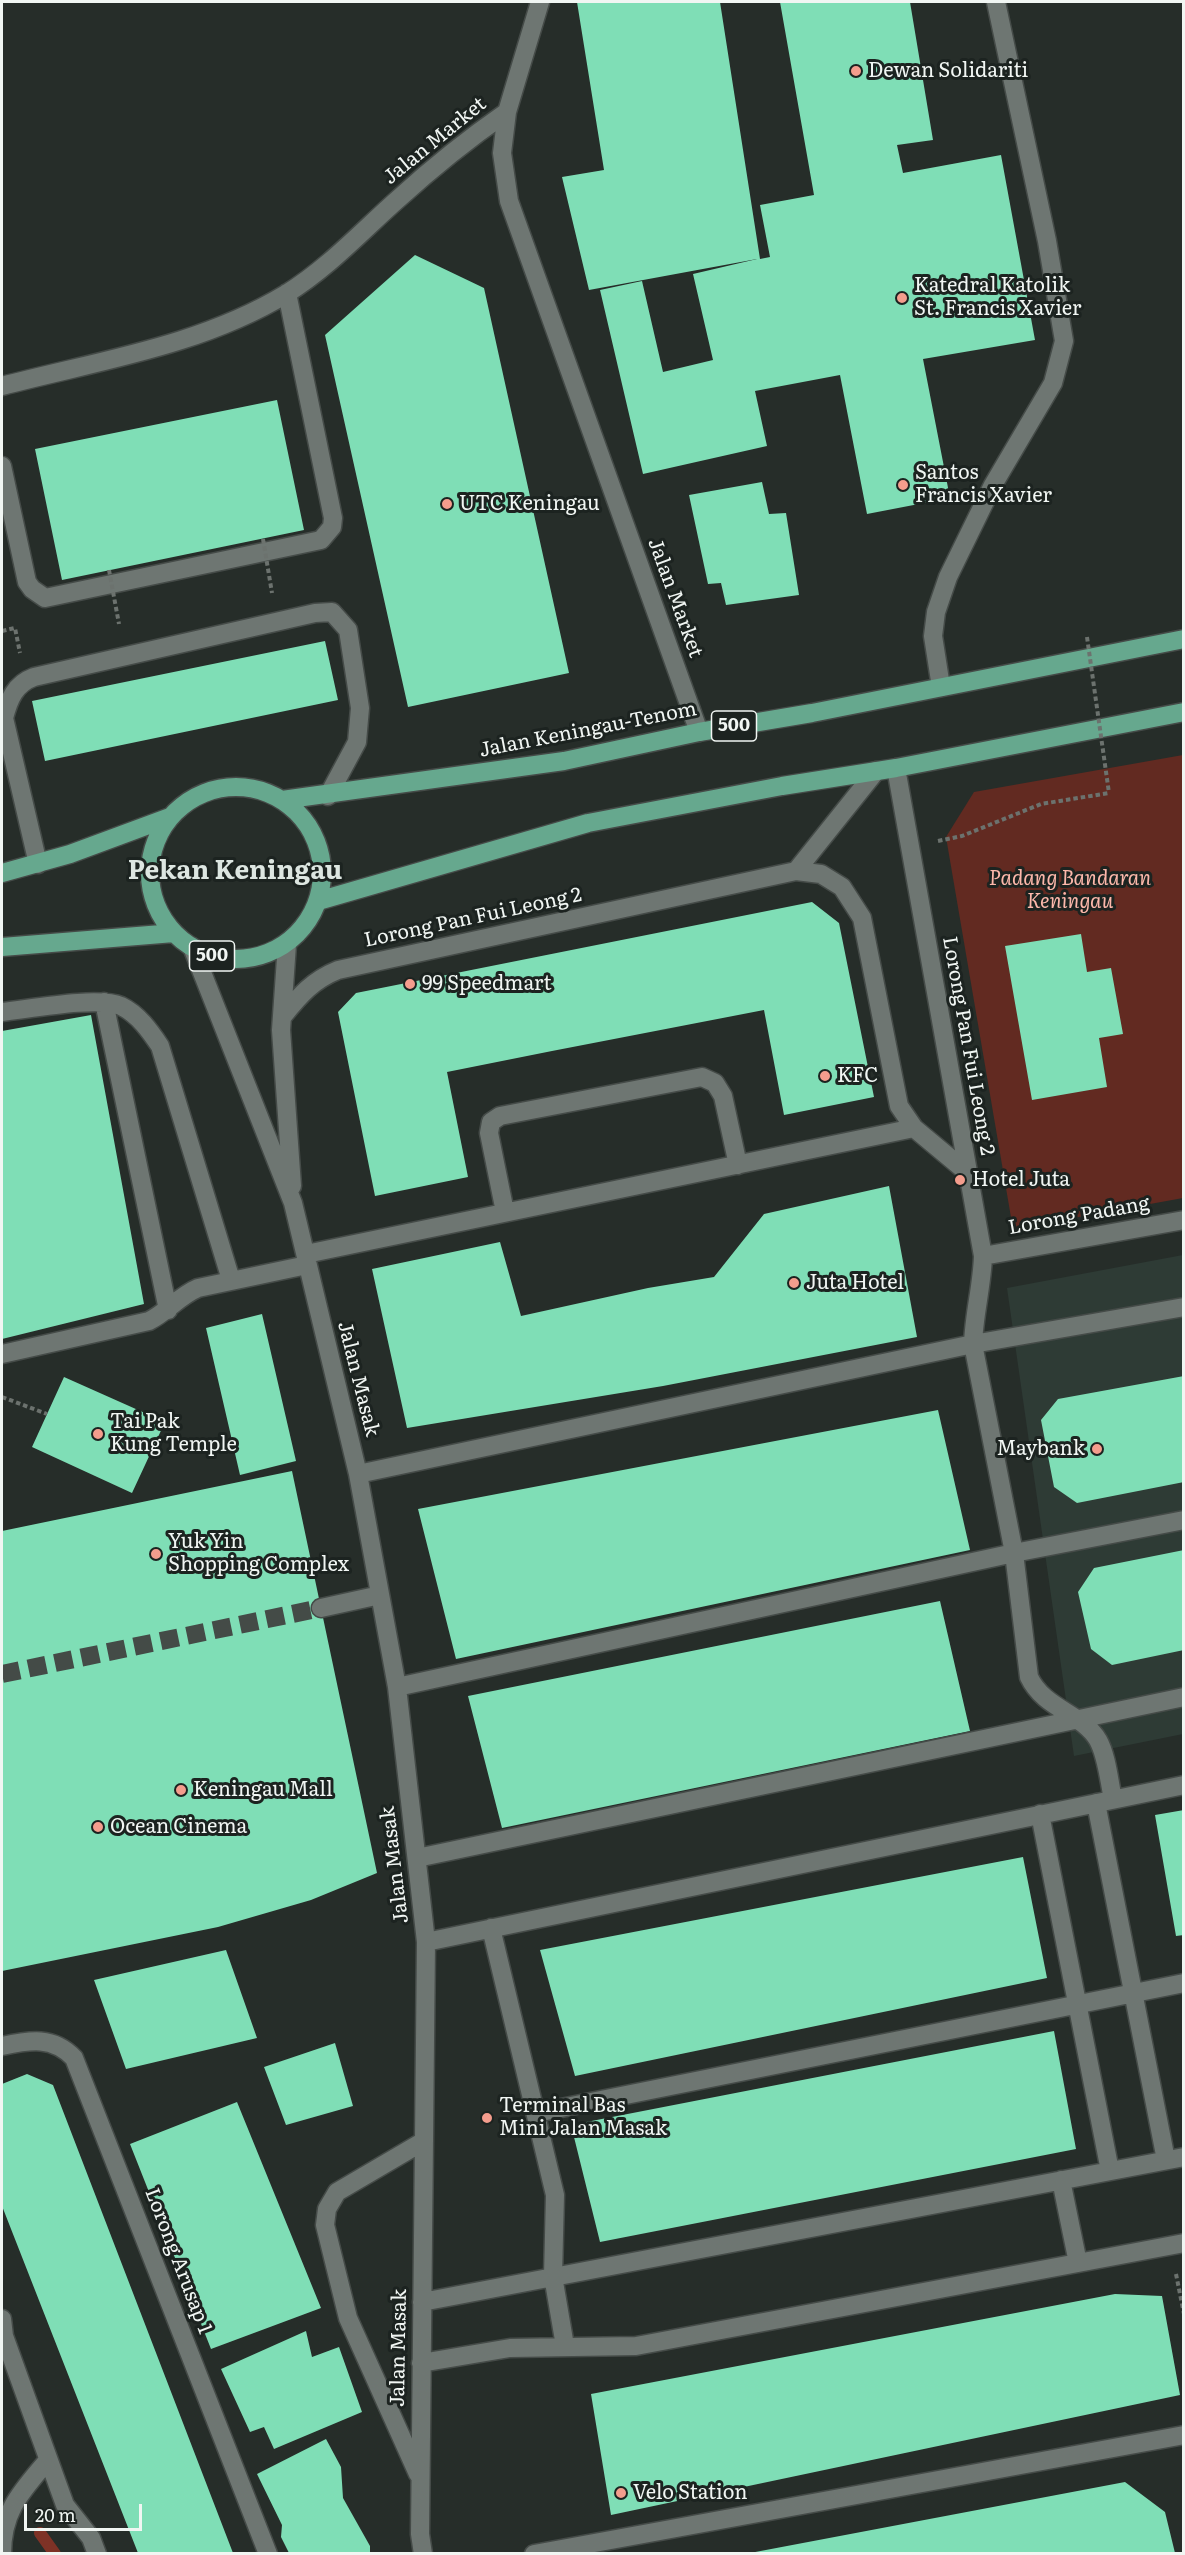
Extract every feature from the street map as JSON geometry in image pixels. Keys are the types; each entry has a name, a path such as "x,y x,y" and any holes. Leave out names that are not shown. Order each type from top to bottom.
{"main road":[{"name":"Jalan Keningau-Tenom","path":"282,800 328,796 564,761 699,732 1184,639"},
{"path":"318,901 588,823 896,768 1184,712"},
{"name":"500","path":"235,787 260,790 282,800 303,820 317,844 323,873 318,901 306,925 287,944 263,956 236,960 214,957 192,947 174,933 159,912 151,888 150,862 157,838 170,817 189,801 211,790 235,787"},
{"name":"500","path":"2,873 38,864 170,817"},
{"name":"500","path":"2,947 174,933"}],"street":[{"path":"507,112 540,2"},
{"path":"941,687 933,636 936,612 948,577 993,485 1053,383 1064,341 1047,241 996,2"},
{"name":"Jalan Market","path":"2,386 196,337 287,293 334,259 447,155 507,112"},
{"name":"Jalan Market","path":"507,112 502,153 509,201 699,732"},
{"path":"2,465 27,582 32,589 45,598 321,540 332,527 333,518 287,293"},
{"path":"38,864 4,718 12,694 22,682 34,677 124,656 315,613 332,612 348,630 360,708 357,742 328,796"},
{"name":"Lorong Pan Fui Leong 2","path":"896,768 968,1173"},
{"path":"796,871 876,771"},
{"name":"Lorong Pan Fui Leong 2","path":"283,1016 306,987 321,976 338,970 796,871 821,874 842,887 862,918 899,1106 914,1128 968,1173"},
{"name":"Jalan Masak","path":"287,944 283,1016 293,1203"},
{"name":"Jalan Masak","path":"192,947 293,1203 358,1474 398,1687 426,1942 421,2480 420,2534 417,2553"},
{"path":"104,1002 168,1310"},
{"path":"2,1012 104,1002 123,1006 143,1023 160,1046 231,1280"},
{"path":"505,1212 489,1133 491,1122 500,1116 702,1077 715,1083 723,1096 738,1165"},
{"path":"2,1354 149,1322 168,1310 185,1294 306,1259 505,1212 914,1128"},
{"path":"422,2302 1175,2158 1134,1993 1097,1738 1035,1690 1029,1677 1014,1553 973,1344 983,1256 968,1173"},
{"name":"Lorong Padang","path":"983,1256 1184,1220"},
{"path":"358,1474 973,1344 1184,1307"},
{"path":"398,1687 1014,1553 1184,1520"},
{"path":"321,1608 380,1595"},
{"path":"417,1858 1184,1697"},
{"path":"426,1942 1184,1785"},
{"path":"1040,1814 1110,2171"},
{"path":"491,1928 555,2195 554,2277 565,2346"},
{"path":"536,2113 1184,1983"},
{"name":"Lorong Arusap 1","path":"2,2046 33,2039 63,2047 74,2058 268,2553"},
{"path":"421,2480 348,2318 325,2225 327,2209 337,2192 424,2141"},
{"path":"1061,2180 1078,2263"},
{"path":"421,2363 510,2348 636,2346 1177,2244"},
{"path":"2,2319 4,2336 65,2505 91,2538 97,2553"},
{"path":"534,2553 1184,2435"},
{"path":"2,2553 4,2517 48,2460"},
{"name":"Jalan Masak","path":"420,2534 423,2553"}],"path":[{"path":"263,539 272,593"},
{"path":"109,570 119,624"},
{"path":"2,631 15,628 19,645"},
{"path":"910,846 962,836 1041,804 1109,793 1087,637"},
{"path":"2,1397 47,1414"},
{"path":"1177,2244 1184,2314"}],"shaded area":[{"path":"1183,1255 1183,1734 1074,1756 1007,1288"}],"green space":[{"name":"Padang Bandaran Keningau","path":"1183,755 1183,1198 1013,1229 946,837 974,792"}],"building":[{"path":"577,2 720,2 760,259 770,257 760,205 814,195 780,2 910,2 933,140 897,145 903,173 1001,155 1035,340 923,359 950,498 867,514 840,375 755,391 767,446 643,474 600,290 642,281 663,372 713,360 693,274 757,259 589,290 562,177 604,170"},
{"name":"UTC Keningau","path":"415,255 484,288 569,673 408,707 325,335"},
{"path":"277,400 304,530 62,580 35,449"},
{"path":"762,482 769,514 786,513 799,595 726,605 721,583 708,584 689,495"},
{"path":"325,641 338,700 45,761 32,701"},
{"path":"812,902 839,923 874,1097 784,1115 764,1010 552,1051 447,1072 468,1177 375,1196 338,1012 356,993"},
{"path":"1081,934 1087,972 1111,968 1123,1034 1099,1038 1107,1087 1032,1100 1005,946"},
{"path":"91,1015 144,1304 2,1339 2,1031"},
{"path":"889,1186 917,1337 663,1386 407,1428 372,1269 500,1242 521,1316 648,1288 714,1277 764,1214"},
{"path":"262,1314 296,1461 240,1475 206,1328"},
{"path":"1184,1376 1184,1482 1077,1503 1054,1487 1041,1420 1058,1399"},
{"name":"Tai Pak Kung Temple","path":"64,1377 165,1422 132,1493 32,1447"},
{"path":"938,1410 970,1550 456,1659 418,1509"},
{"name":"Keningau Mall","path":"292,1471 377,1873 311,1900 218,1927 2,1971 2,1531"},
{"path":"1184,1550 1184,1650 1112,1665 1091,1649 1078,1592 1094,1568"},
{"path":"940,1601 970,1731 502,1828 468,1696"},
{"path":"1184,1810 1184,1935 1176,1936 1155,1815"},
{"path":"1023,1857 1047,1978 575,2076 540,1950"},
{"path":"226,1950 257,2038 126,2069 94,1980"},
{"path":"1054,2031 1076,2149 600,2242 571,2125"},
{"path":"335,2043 353,2106 286,2125 264,2067"},
{"path":"27,2074 53,2085 233,2553 138,2553 2,2206 2,2084"},
{"path":"237,2102 321,2308 211,2349 130,2144"},
{"path":"1115,2294 1162,2296 1180,2395 611,2515 591,2394"},
{"path":"306,2331 312,2357 339,2347 362,2412 274,2449 264,2427 250,2432 221,2369"},
{"path":"326,2439 341,2467 343,2498 370,2546 370,2553 289,2553 281,2537 282,2525 257,2474"},
{"path":"1125,2482 1165,2512 1175,2553 750,2553"}],"waterway":[{"path":"40,2533 55,2554"}],"tunnel":[{"path":"2,1674 321,1608"}],"place":[{"name":"Dewan Solidariti","path":"856,71"},
{"name":"Katedral Katolik St. Francis Xavier","path":"902,298"},
{"name":"Santos Francis Xavier","path":"903,485"},
{"name":"UTC Keningau","path":"447,504"},
{"name":"99 Speedmart","path":"410,984"},
{"name":"KFC","path":"825,1076"},
{"name":"Hotel Juta","path":"960,1180"},
{"name":"Juta Hotel","path":"794,1283"},
{"name":"Tai Pak Kung Temple","path":"98,1434"},
{"name":"Maybank","path":"1097,1449"},
{"name":"Yuk Yin Shopping Complex","path":"156,1554"},
{"name":"Keningau Mall","path":"181,1790"},
{"name":"Ocean Cinema","path":"98,1827"},
{"name":"Terminal Bas Mini Jalan Masak","path":"487,2118"},
{"name":"Velo Station","path":"621,2493"}],"district":[{"name":"Pekan Keningau","path":"235,871"}]}
